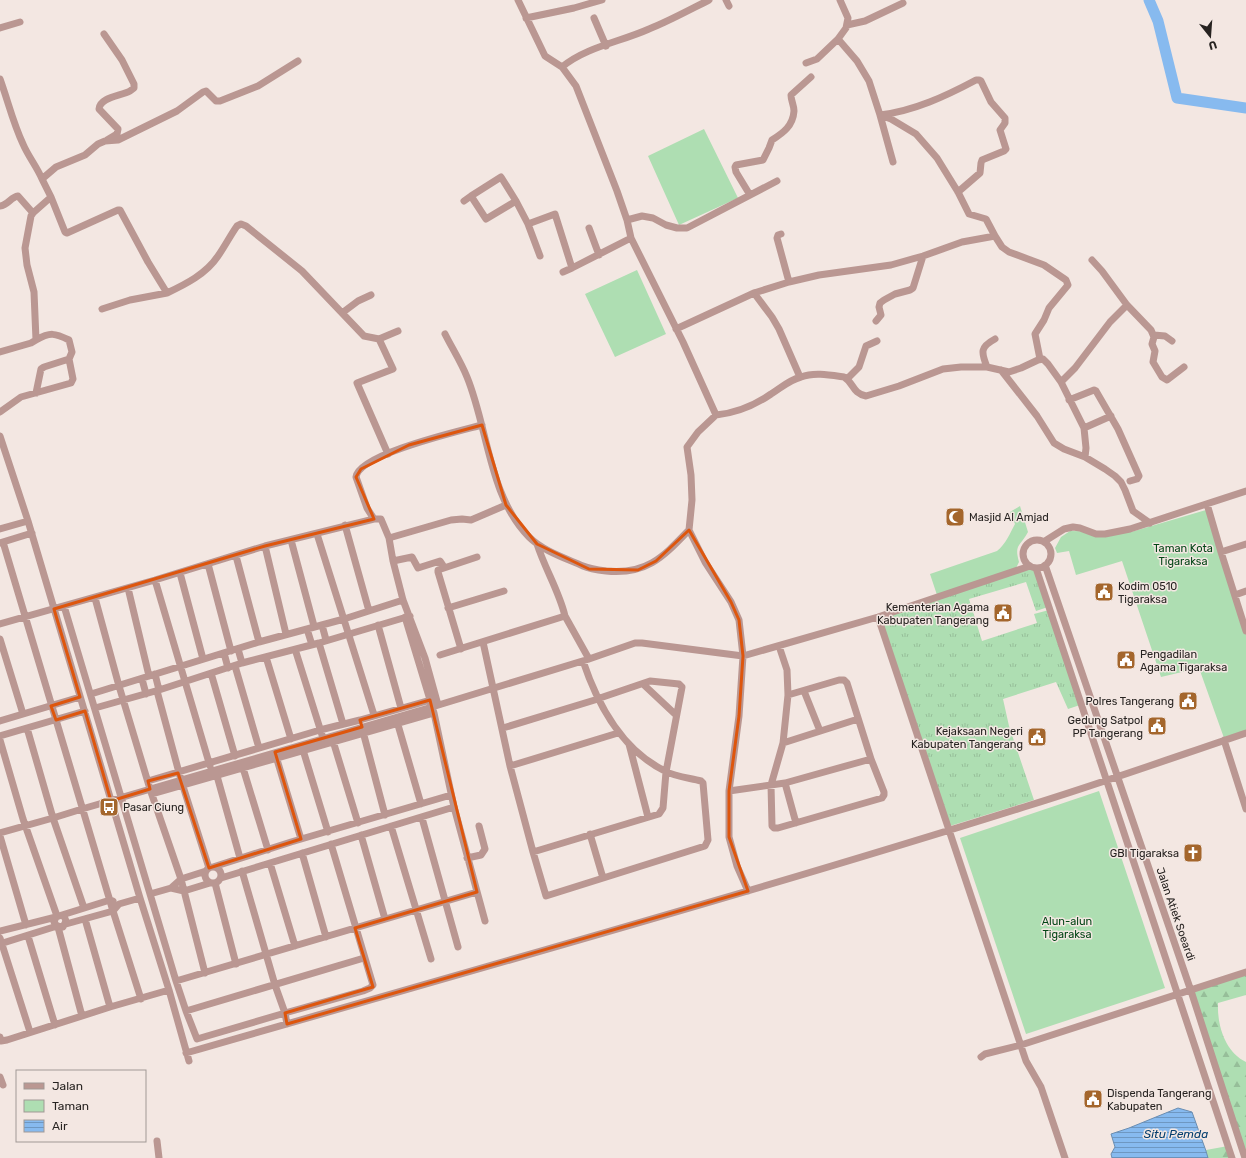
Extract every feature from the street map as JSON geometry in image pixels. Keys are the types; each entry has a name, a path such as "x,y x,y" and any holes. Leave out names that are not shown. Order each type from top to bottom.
{"street":[{"path":"518,0 545,56 562,67 576,86 627,220 631,238 676,329 684,342 716,414"},
{"path":"526,18 574,8 602,0"},
{"path":"562,67 580,55 660,25 709,0"},
{"path":"806,63 817,59 838,39 847,25 848,18 840,0"},
{"path":"847,25 865,21 904,3"},
{"path":"594,18 606,46"},
{"path":"0,28 20,22"},
{"path":"42,179 56,166 85,155 98,144 117,134 118,129 99,109 99,104 103,101 130,91 134,88 134,84 122,60 104,34"},
{"path":"838,39 857,61 869,80 893,162"},
{"path":"105,141 118,140 178,111 204,92 208,92 218,101 258,86 298,61"},
{"path":"750,195 736,172 736,165 763,160 772,140 784,132 790,125 794,111 791,95 811,78"},
{"path":"0,79 17,130 51,197 65,232 67,233 118,210 122,212 148,262 167,292"},
{"path":"880,115 895,113 923,104 950,94 979,80 991,102 1005,118 1005,123 1000,130 1006,149 982,160 980,173 958,192"},
{"path":"880,115 891,119 916,134 937,158 958,192 969,214 986,219 995,236 1006,250 1044,264 1068,283 1068,285 1049,308 1035,334 1040,359"},
{"path":"464,201 501,177 528,224 540,256"},
{"path":"627,220 642,216 653,218 666,225 677,228 687,228 777,181"},
{"path":"0,206 5,205 15,196 18,196 33,212"},
{"path":"471,196 486,219 516,201"},
{"path":"36,340 34,292 27,265 25,248 29,224 33,212 51,197"},
{"path":"528,224 556,214 572,268"},
{"path":"102,309 130,300 167,292 191,281 209,266 218,256 237,226 241,224 246,226 302,271 364,336 379,339 398,331"},
{"path":"589,228 599,255"},
{"path":"781,234 776,238 789,282"},
{"path":"676,329 754,293 789,282 819,275 891,265 923,256 962,242 995,236"},
{"path":"563,272 631,238"},
{"path":"876,321 881,315 879,307 880,303 891,296 913,288 923,256"},
{"path":"1092,260 1127,305 1154,335 1152,344 1155,351 1153,362 1162,377 1167,380 1184,367"},
{"path":"754,293 772,316 800,377"},
{"path":"342,313 358,301 371,295"},
{"path":"1061,382 1075,368 1110,322 1127,305"},
{"path":"0,352 31,343 47,334 54,334 69,340 72,352 69,359 73,379 71,383 21,398 0,412"},
{"path":"445,334 467,377 498,483 506,505 529,537 537,544 556,555 589,569 614,572 638,570 656,561 689,530"},
{"path":"1154,335 1165,336 1172,341"},
{"path":"379,339 393,369 357,383 388,454"},
{"path":"987,367 983,356 983,348 987,343 995,339"},
{"path":"847,378 859,367 866,346 877,341"},
{"path":"36,393 40,369 69,359"},
{"path":"748,891 737,866 729,837 728,790 739,716 743,656 739,620 731,602 705,562 689,530 692,500 691,475 686,447 698,432 716,414 729,413 746,408 785,384 800,377 812,374 824,374 847,378 854,390 860,395 866,396 899,386 943,369 987,367 1011,371 1043,359 1061,382 1084,428 1086,448 1085,457"},
{"path":"1001,370 1037,416 1054,443 1064,449 1085,457 1115,476 1123,486 1134,511 1150,523"},
{"path":"1069,400 1095,390 1111,416 1138,476 1137,479 1130,481"},
{"path":"1084,428 1111,416"},
{"path":"374,518 367,508 356,477 356,474 367,464 409,445 482,425"},
{"path":"0,436 32,533 189,1061"},
{"path":"1045,541 1064,529 1073,527 1096,534 1105,534 1130,529 1246,492"},
{"path":"1207,504 1246,631"},
{"path":"389,538 451,520 471,520 506,505"},
{"path":"0,624 26,618 180,573 265,546 317,534 374,518 381,519 389,538 393,561 408,616 425,658 451,795 485,921"},
{"path":"0,529 28,521"},
{"path":"345,526 369,611"},
{"path":"32,533 2,542 113,912 141,999"},
{"path":"317,534 374,715"},
{"path":"214,775 274,752 324,741 333,741 362,727 374,715 398,709 434,704 494,688 586,660 635,643 743,656 779,646 878,617 1033,567 1045,565 1050,560 1050,546 1045,541 1040,539 1029,542 1023,551 1025,562 1033,567"},
{"path":"291,540 310,628 343,724"},
{"path":"483,642 503,728 510,766 546,896 705,846 708,843 707,818 701,781 666,772 643,758 618,733 597,699 586,660 565,616 561,600 537,544"},
{"path":"1221,552 1246,544"},
{"path":"265,546 286,634"},
{"path":"236,556 259,642"},
{"path":"393,561 412,557 418,568 440,561 444,567"},
{"path":"461,649 438,570 477,557"},
{"path":"208,564 235,666 259,748"},
{"name":"Jalan Atiek Soeardi","path":"1045,565 1191,991 1245,1158"},
{"name":"Jalan Atiek Soeardi","path":"1033,567 1107,780 1232,1158"},
{"path":"180,573 203,659"},
{"path":"155,580 209,763 240,858"},
{"path":"128,588 152,675 158,690 182,783 209,869 205,878 212,883 236,964"},
{"path":"448,608 504,591"},
{"path":"1235,595 1246,591"},
{"path":"95,598 119,686 151,792 181,879 205,973"},
{"path":"91,694 259,642 344,619 403,600"},
{"path":"64,606 176,981 197,1039 370,988 373,985 331,844"},
{"path":"95,708 408,616"},
{"path":"440,655 565,616"},
{"path":"878,617 984,939 1026,1061 1041,1087 1065,1158"},
{"path":"322,625 326,640"},
{"path":"378,625 398,709 397,720 422,804"},
{"path":"0,639 23,714"},
{"path":"779,646 787,670 788,695 783,743 772,785 772,826 774,828 778,828 882,798 884,796 884,792 871,758 847,684 844,680 839,680 788,695"},
{"path":"295,649 324,741"},
{"path":"231,651 235,666"},
{"path":"266,657 291,739"},
{"path":"211,673 235,756"},
{"path":"142,679 146,694"},
{"path":"503,728 650,682 679,684 682,688 666,772 662,808 659,814 533,852"},
{"path":"643,684 676,715"},
{"path":"804,691 820,731"},
{"path":"0,721 80,697"},
{"path":"148,781 259,748 274,752 304,750 362,727 397,720 434,704"},
{"path":"0,736 84,712"},
{"path":"783,743 858,719"},
{"path":"0,833 122,798 243,768 274,752 291,739 320,730 343,724 362,727"},
{"path":"362,727 383,816 383,829"},
{"path":"27,728 53,818 84,908"},
{"path":"510,766 618,733"},
{"path":"186,1053 748,891 1107,780 1246,733"},
{"path":"0,740 26,826 58,916 66,919 66,924"},
{"path":"1224,740 1246,810"},
{"path":"333,741 358,823"},
{"path":"629,744 648,817"},
{"path":"304,750 328,832"},
{"path":"274,752 302,839 301,853 326,937"},
{"path":"728,790 785,783 871,758"},
{"path":"243,768 268,850"},
{"path":"785,783 796,823"},
{"path":"150,894 171,888 181,879 240,858 451,795"},
{"path":"171,888 184,891 212,883 221,878 242,871 454,808"},
{"path":"394,812 394,825 431,959"},
{"path":"422,818 458,947"},
{"path":"467,858 481,855 484,851 479,826"},
{"path":"590,834 603,878"},
{"path":"361,835 385,920"},
{"path":"0,836 26,925"},
{"path":"291,842 301,853"},
{"path":"270,863 294,946"},
{"path":"209,869 220,871 221,878"},
{"path":"242,871 275,985 288,1024"},
{"path":"176,981 477,892"},
{"path":"30,1032 1,942 28,936 57,926 63,927 66,924 113,912 119,904 140,898"},
{"path":"0,931 58,916 110,900 119,904"},
{"path":"58,916 54,922 57,926 82,1016"},
{"path":"85,920 110,1007"},
{"path":"28,936 55,1025"},
{"path":"186,1011 364,958"},
{"path":"981,1057 985,1054 1021,1045 1246,972"},
{"path":"0,1040 55,1025 169,990"},
{"path":"0,1077 3,1085"},
{"path":"156,1141 159,1158"}],"highlighted area":[{"path":"482,425 506,505 537,544 589,569 638,570 656,561 689,530 731,602 739,620 743,656 739,716 729,791 729,837 748,891 287,1024 285,1013 373,987 355,928 477,892 430,700 360,720 362,727 275,752 301,839 213,867 209,868 178,773 148,781 150,789 111,801 85,711 56,720 51,706 80,697 54,609 265,546 374,519 356,477 361,469 409,445"}],"green space":[{"path":"704,129 738,198 679,225 648,156"},
{"path":"637,270 666,334 615,357 585,294"},
{"path":"1020,506 1028,532 1017,552 1019,562 1016,568 937,595 930,574 997,551 1005,542 1015,524 1010,512"},
{"name":"Taman Kota Tigaraksa","path":"1206,510 1246,632 1246,731 1224,738 1199,668 1161,677 1122,561 1076,575 1069,551 1057,553 1055,548 1061,537 1070,531 1131,532"},
{"path":"1029,567 1035,569 1048,607 1036,611 1026,582 969,599 982,641 1037,623 1034,614 1049,610 1080,705 1068,709 1056,682 1003,699 1009,726 1034,800 950,826 878,618"},
{"name":"Alun-alun Tigaraksa","path":"1099,791 1165,988 1026,1034 960,838"},
{"path":"1246,972 1246,995 1218,1003 1218,1011 1221,1029 1228,1045 1233,1052 1246,1062 1246,1158 1191,991"},
{"path":"1228,1146 1232,1158 1207,1158 1206,1150"}],"water":[{"name":"Situ Pemda","path":"1178,1108 1192,1112 1208,1158 1112,1158 1111,1154 1115,1147 1111,1134"}],"waterway":[{"path":"1149,0 1158,21 1177,98 1246,108"}],"place":[{"name":"Masjid Al Amjad","path":"955,517"},
{"name":"Kodim 0510 Tigaraksa","path":"1104,592"},
{"name":"Kementerian Agama Kabupaten Tangerang","path":"1003,613"},
{"name":"Pengadilan Agama Tigaraksa","path":"1126,660"},
{"name":"Polres Tangerang","path":"1188,701"},
{"name":"Gedung Satpol PP Tangerang","path":"1157,726"},
{"name":"Kejaksaan Negeri Kabupaten Tangerang","path":"1037,737"},
{"name":"Pasar Ciung","path":"109,807"},
{"name":"GBI Tigaraksa","path":"1193,853"},
{"name":"Dispenda Tangerang Kabupaten","path":"1093,1099"}]}
